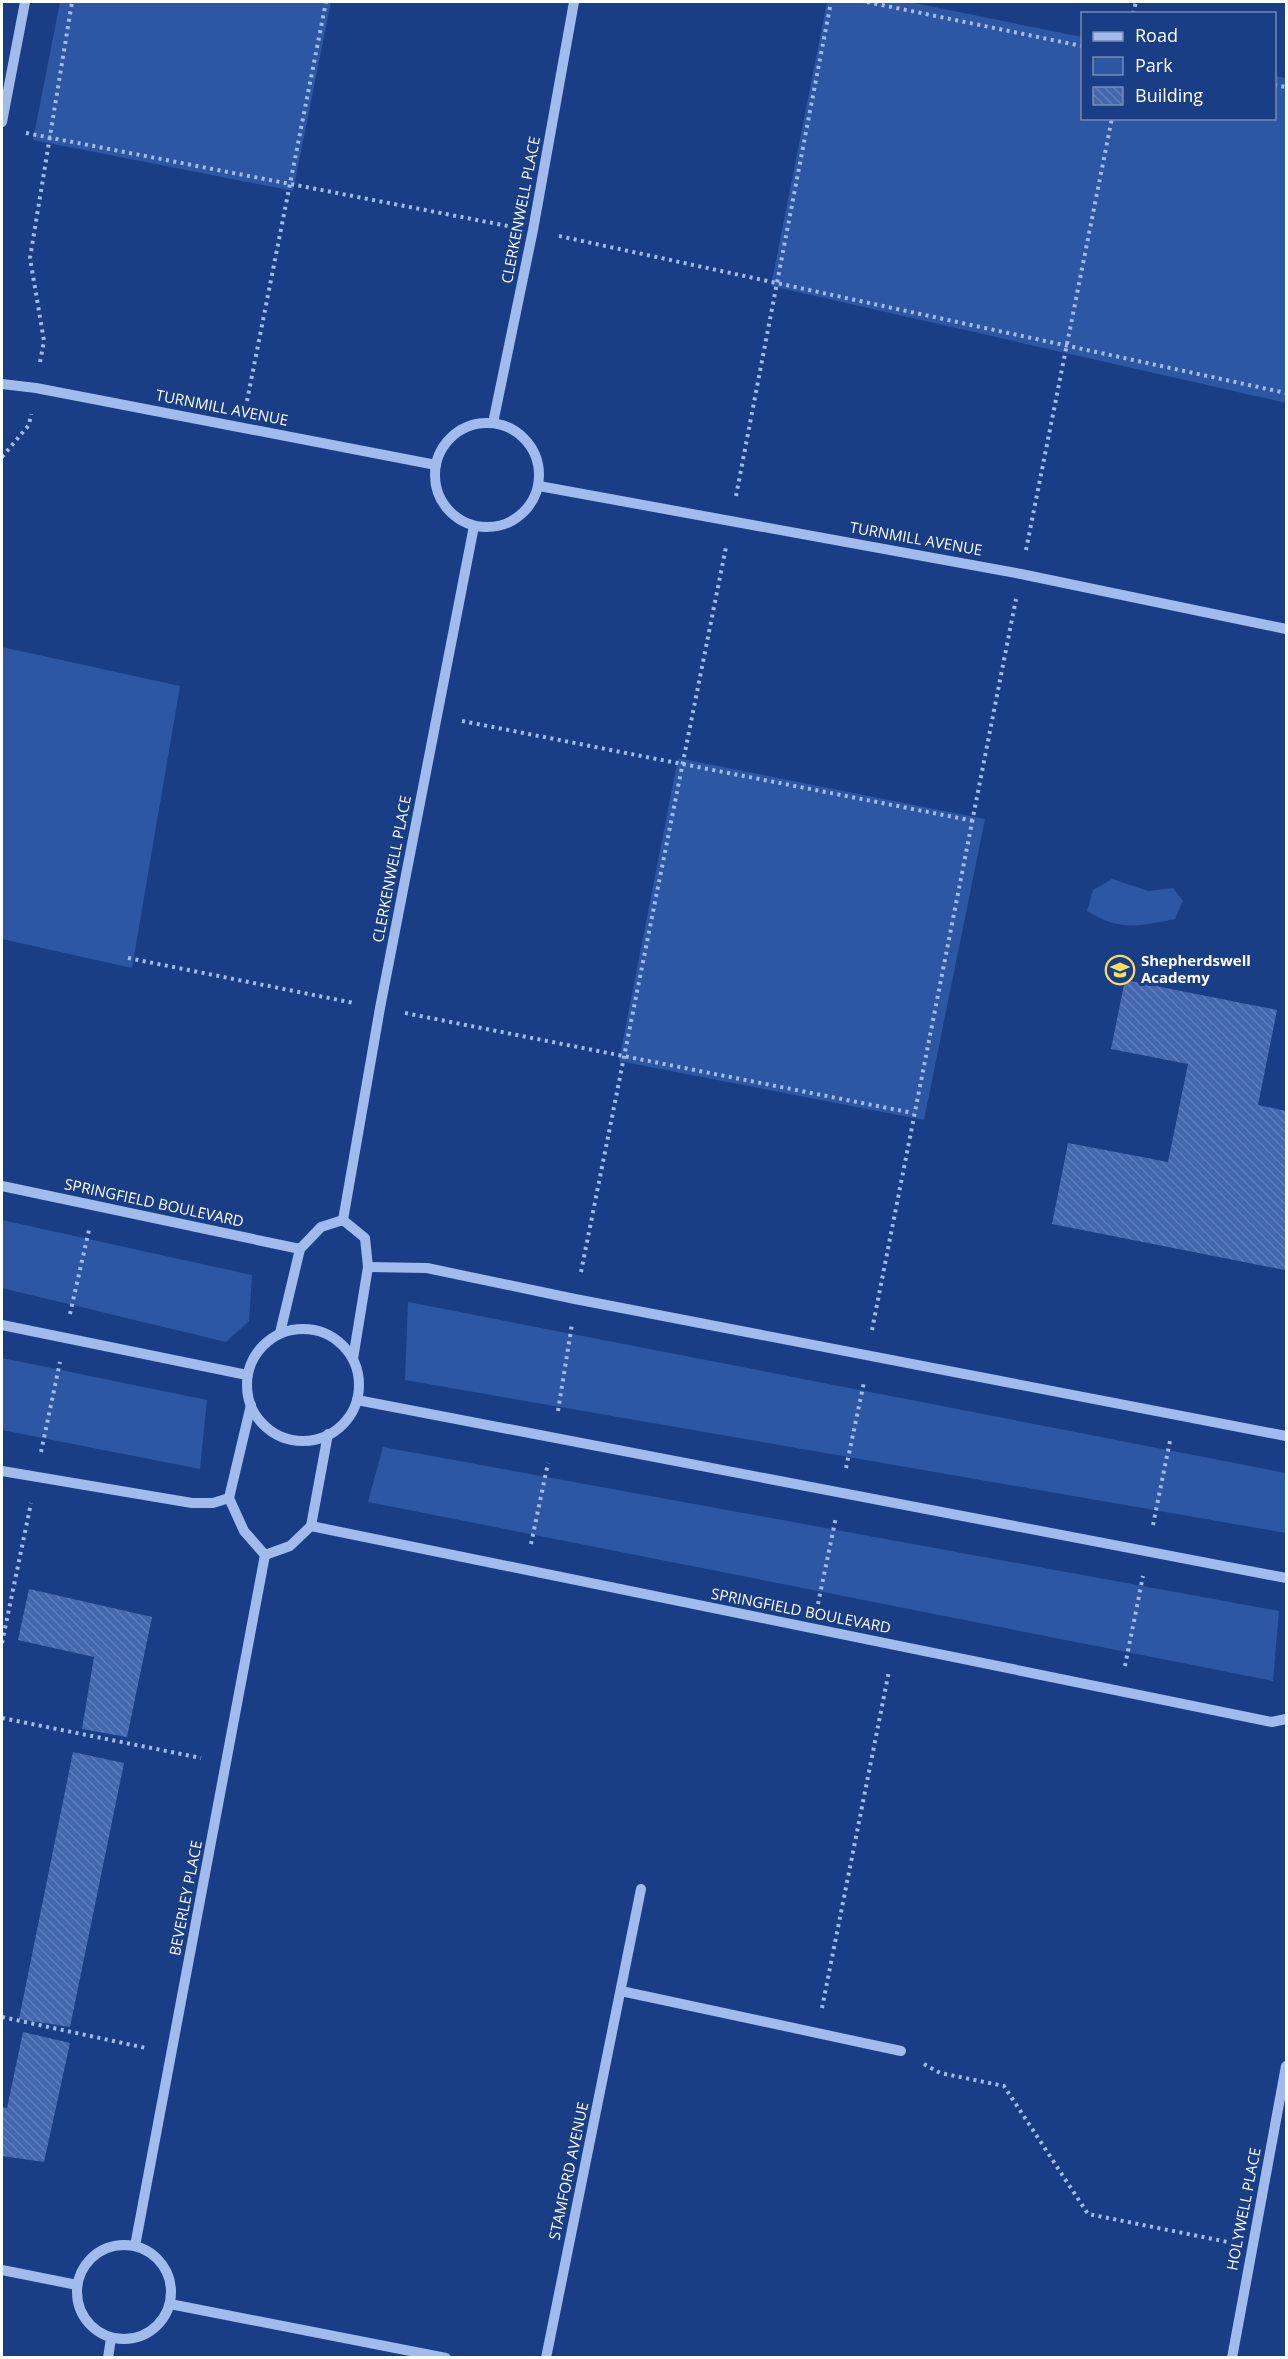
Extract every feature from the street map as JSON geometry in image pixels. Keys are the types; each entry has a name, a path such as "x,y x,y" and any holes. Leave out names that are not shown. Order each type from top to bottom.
{"street":[{"path":"2,122 25,2"},
{"name":"CLERKENWELL PLACE","path":"493,423 533,230 574,2"},
{"name":"TURNMILL AVENUE","path":"2,384 36,388 436,465"},
{"path":"478,423 493,423 510,427 524,437 535,452 540,468 539,486 533,501 522,514 507,524 491,527 474,526 451,513 443,503 437,491 436,465 441,450 450,437 463,428 478,423"},
{"name":"TURNMILL AVENUE","path":"539,486 1021,574 1287,629"},
{"name":"CLERKENWELL PLACE","path":"344,1220 380,1008 474,526"},
{"name":"SPRINGFIELD BOULEVARD","path":"2,1186 300,1249"},
{"path":"280,1333 300,1249 321,1227 344,1220 365,1239 368,1267 353,1359"},
{"path":"368,1267 427,1268 575,1299 1287,1437"},
{"path":"2,1325 247,1375"},
{"path":"296,1329 321,1332 343,1346 353,1359 358,1372 357,1400 341,1425 328,1434 311,1440 292,1440 275,1433 260,1421 251,1405 247,1391 247,1375 253,1358 265,1343 280,1333 296,1329"},
{"path":"357,1400 554,1435 1287,1578"},
{"path":"251,1405 229,1498 244,1531 265,1555 290,1546 310,1526 328,1434"},
{"path":"2,1471 192,1503 213,1503 229,1498"},
{"name":"SPRINGFIELD BOULEVARD","path":"310,1526 1272,1722 1287,1719"},
{"name":"BEVERLEY PLACE","path":"135,2246 170,2054 228,1763 265,1555"},
{"name":"STAMFORD AVENUE","path":"546,2358 641,1889"},
{"path":"621,1991 901,2051"},
{"name":"HOLYWELL PLACE","path":"1232,2358 1287,2066"},
{"path":"119,2245 135,2246 149,2252 160,2262 168,2275 171,2289 170,2304 159,2323 141,2336 126,2340 111,2338 99,2332 81,2312 77,2285 82,2271 92,2258 105,2249 119,2245"},
{"path":"2,2270 77,2285"},
{"path":"170,2304 446,2358"},
{"path":"108,2358 111,2338"}],"path":[{"path":"2,457 29,425 44,341 30,258 72,2"},
{"path":"242,427 326,2"},
{"path":"575,1299 779,283 831,2"},
{"path":"867,2 1081,46"},
{"path":"867,1354 1112,120"},
{"path":"21,132 533,230 1287,393"},
{"path":"437,717 974,821"},
{"path":"128,958 625,1058 913,1113"},
{"path":"2,1643 94,1206"},
{"path":"526,1571 554,1435 571,1330"},
{"path":"813,1628 864,1384"},
{"path":"817,2032 894,1645"},
{"path":"2,1718 228,1763"},
{"path":"2,2017 170,2054"},
{"path":"901,2051 940,2073 1004,2086 1089,2214 1252,2247"}],"green space":[{"path":"60,2 331,2 293,191 33,140"},
{"path":"827,2 909,2 1081,37 1081,120 1276,120 1276,76 1286,78 1286,403 771,286"},
{"path":"2,647 180,686 132,968 2,939"},
{"path":"678,758 985,819 924,1120 619,1061"},
{"path":"1112,879 1148,891 1173,888 1183,901 1175,919 1140,925 1120,925 1087,911 1093,890"},
{"path":"2,1220 252,1275 249,1321 226,1342 2,1288"},
{"path":"408,1302 1286,1473 1286,1533 405,1380"},
{"path":"2,1358 207,1400 200,1469 2,1430"},
{"path":"383,1447 1279,1611 1273,1681 368,1502"}],"building":[{"path":"1125,980 1277,1010 1258,1105 1286,1111 1285,1270 1052,1224 1068,1143 1168,1162 1188,1064 1111,1049"},
{"path":"29,1589 152,1617 127,1737 82,1729 94,1657 18,1640"},
{"path":"73,1752 124,1763 70,2027 19,2019"},
{"path":"23,2032 70,2043 44,2162 2,2156 2,2107 7,2108"}],"place":[{"name":"Shepherdswell Academy","path":"1120,970"}]}
